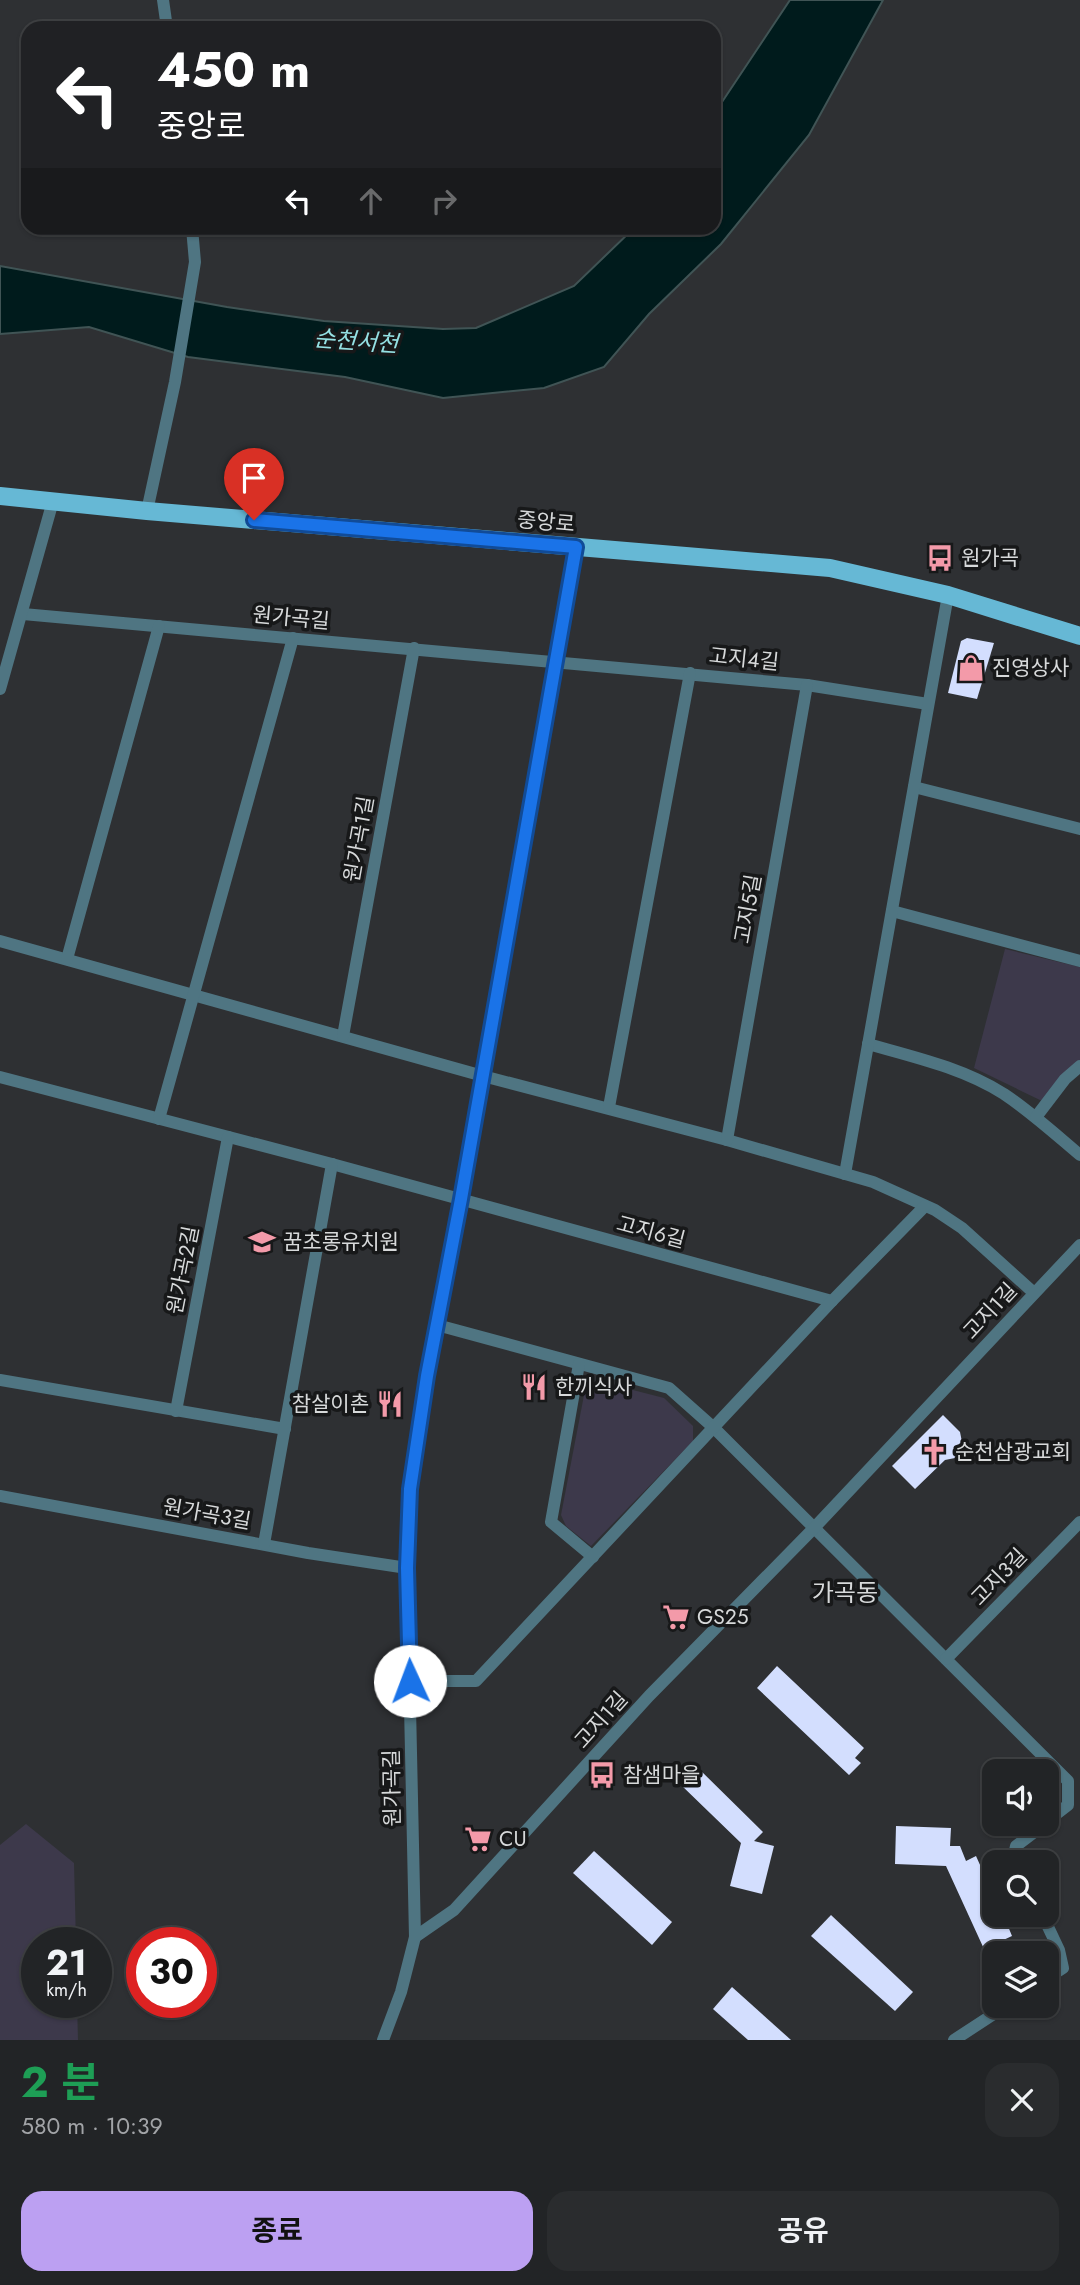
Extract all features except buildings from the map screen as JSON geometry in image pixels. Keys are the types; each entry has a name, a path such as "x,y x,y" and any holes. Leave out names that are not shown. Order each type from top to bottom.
{"main road":[{"name":"중앙로","path":"0,496 147,511 830,568 948,595 1080,636"}],"street":[{"path":"163,0 166,21"},
{"path":"147,511 175,382 195,262 193,235"},
{"path":"0,689 3,666 23,614 53,501"},
{"name":"원가곡길","path":"383,2040 401,1992 415,1937 407,1568 410,1489 576,547"},
{"path":"845,1174 948,595"},
{"name":"원가곡길","path":"23,614 555,661"},
{"path":"67,959 159,626"},
{"path":"159,1119 293,638"},
{"name":"원가곡1길","path":"343,1036 414,649"},
{"name":"고지4길","path":"555,661 807,685 928,704"},
{"path":"609,1107 690,673"},
{"name":"고지5길","path":"727,1140 807,685"},
{"path":"914,787 1080,829"},
{"path":"892,911 1080,961"},
{"path":"0,941 873,1182 925,1206 962,1228 1034,1293"},
{"path":"868,1044 969,1076 1003,1094 1036,1117 1080,1155"},
{"path":"1036,1117 1065,1079 1080,1066"},
{"path":"0,1077 461,1199"},
{"name":"원가곡2길","path":"176,1411 228,1137"},
{"path":"264,1544 332,1164"},
{"name":"고지6길","path":"461,1199 832,1301"},
{"path":"410,1681 476,1681 832,1301 925,1206"},
{"name":"고지1길","path":"415,1937 454,1910 649,1696 814,1528 1080,1245"},
{"path":"437,1325 669,1388 714,1429 1045,1759"},
{"path":"579,1364 551,1522 593,1557"},
{"path":"0,1380 285,1429"},
{"name":"원가곡3길","path":"0,1496 407,1568"},
{"name":"고지3길","path":"946,1659 1080,1522"},
{"path":"1059,1773 1068,1782 1068,1805 1059,1812"},
{"path":"1015,1850 1016,1846 1029,1836"},
{"path":"1059,1950 1063,1968 1059,1971"},
{"path":"954,2040 988,2018"}],"shaded area":[{"path":"1005,949 1080,967 1080,1060 1062,1075 1042,1101 974,1068"},
{"path":"598,1381 664,1398 693,1426 693,1441 591,1546 566,1526 561,1515 585,1390"},
{"path":"26,1824 74,1863 76,1927 21,1927 21,2018 77,2018 78,2040 0,2040 0,1845"}],"water":[{"name":"순천서천","path":"790,0 883,0 809,135 721,244 649,314 604,367 544,388 443,398 345,377 188,357 89,327 0,334 0,266 227,307 324,321 443,329 476,328 574,286 627,235 721,235 721,104"}],"place":[{"name":"원가곡","path":"940,558"},
{"name":"진영상사","path":"971,668"},
{"name":"꿈초롱유치원","path":"262,1242"},
{"name":"한끼식사","path":"534,1387"},
{"name":"참살이촌","path":"390,1404"},
{"name":"순천삼광교회","path":"934,1452"},
{"name":"GS25","path":"676,1617"},
{"name":"참샘마을","path":"602,1775"},
{"name":"CU","path":"478,1839"}],"district":[{"name":"가곡동","path":"845,1593"}],"route":[{"path":"254,520 576,547 461,1199 427,1376 410,1489 407,1568 410,1681"}]}
